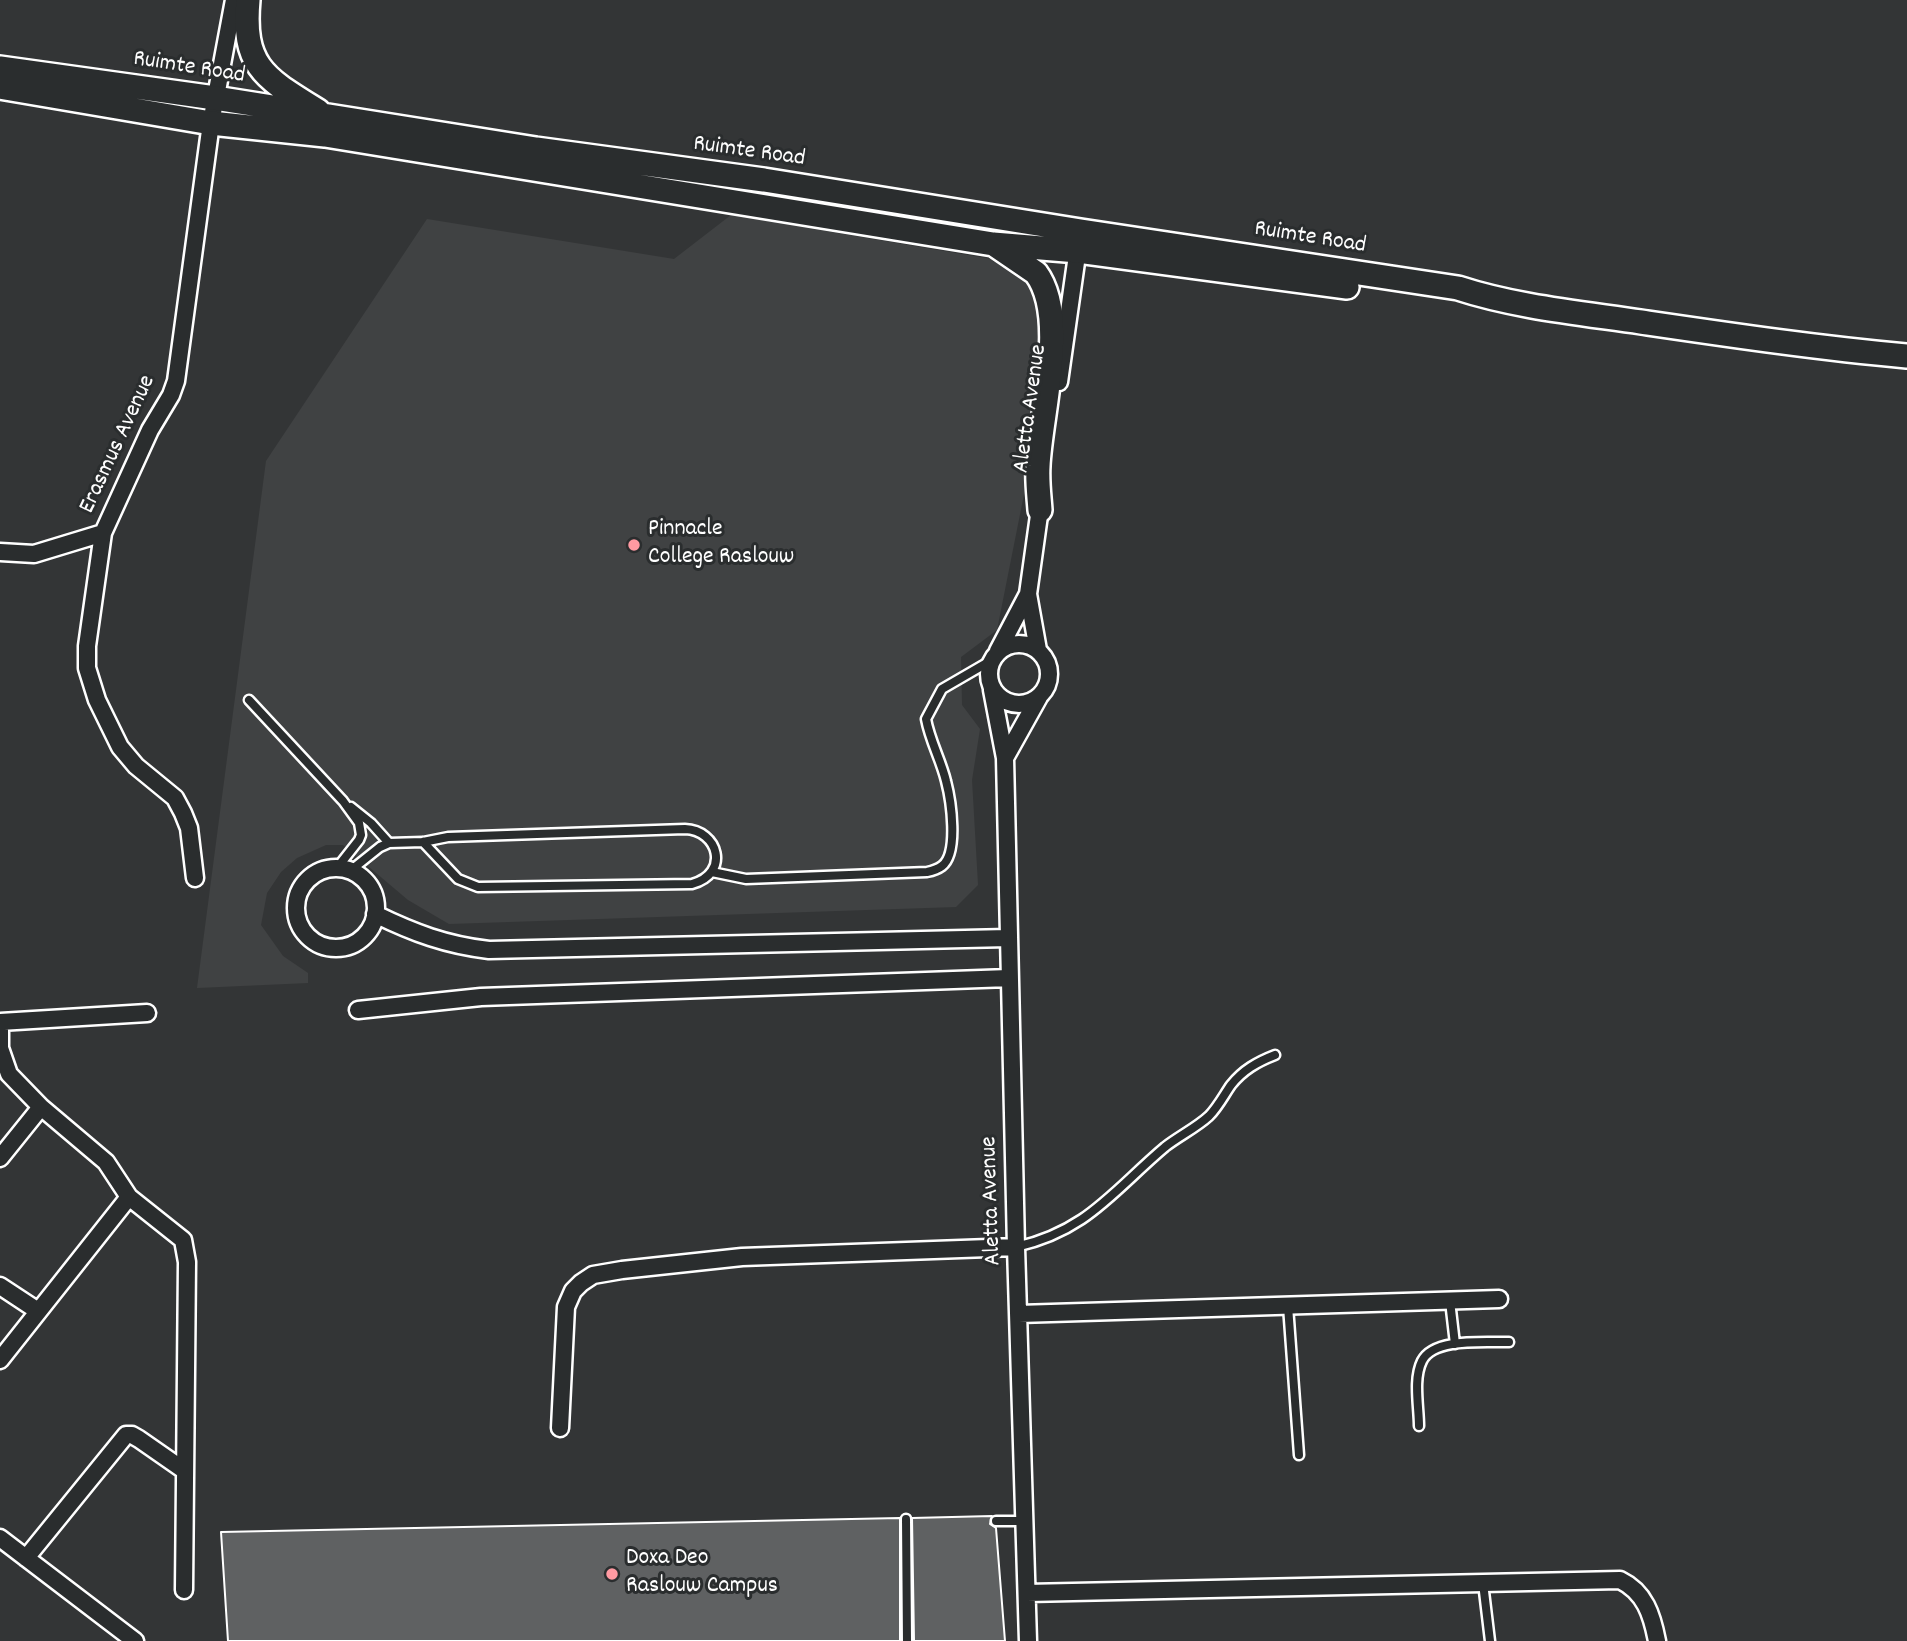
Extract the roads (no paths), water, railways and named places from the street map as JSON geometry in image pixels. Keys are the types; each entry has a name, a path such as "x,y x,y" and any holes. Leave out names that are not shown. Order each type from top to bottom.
{"main road":[{"path":"248,0 245,27 247,43 255,61 268,78 330,118"},
{"name":"Ruimte Road","path":"0,68 536,149 764,180 1079,241 1458,288 1490,298 1617,318 1825,348 1907,356"},
{"name":"Ruimte Road","path":"0,87 211,122 326,135 993,244 1079,241"},
{"path":"993,244 1036,273 1049,304 1049,382 1038,466 1040,510"}],"street":[{"name":"Erasmus Avenue","path":"195,878 189,828 183,813 175,798 136,766 120,747 97,700 87,668 87,646 103,533 150,430 171,395 176,381 211,122 234,0"},
{"name":"Aletta Avenue","path":"1038,650 1028,594 1079,241"},
{"path":"0,552 34,554 103,533"},
{"name":"Aletta Avenue","path":"995,655 1028,594"},
{"path":"1005,758 1046,689 1049,679 1045,658 1038,650 1018,644 1007,646 995,655 988,670 988,681 999,698 1020,705 1039,698"},
{"name":"Aletta Avenue","path":"992,690 1005,758 1028,1641"},
{"path":"344,869 362,878 370,888 375,901 375,914 364,937 341,948 327,947 315,943 305,934 296,910 297,897 312,876 324,870 344,869"},
{"path":"375,914 446,944 489,950 1008,937"},
{"path":"358,1010 481,997 1009,978"},
{"path":"147,1013 0,1022 0,1048 6,1068 41,1107 106,1162 129,1197 176,1232 185,1244 184,1590"},
{"path":"0,1158 41,1107"},
{"path":"0,1360 129,1197"},
{"path":"560,1428 566,1307 573,1291 593,1275 742,1257 1016,1247"},
{"path":"0,1286 38,1311"},
{"path":"1019,1314 1499,1299"},
{"path":"26,1558 125,1435 139,1439 185,1471"},
{"path":"0,1538 135,1641"},
{"path":"1027,1593 1620,1580 1633,1586 1644,1600 1653,1616 1657,1641"}],"lane":[{"path":"712,872 746,878 927,872 940,867 951,850 953,832 947,783 926,719 942,689 995,655"},
{"path":"249,700 343,801 359,823 361,835 344,869"},
{"path":"343,801 371,823 389,843"},
{"path":"344,869 389,843 423,842 449,837 694,829 713,846 717,860 712,872 703,881 692,884 478,887 458,878 423,842"},
{"path":"1016,1247 1058,1234 1100,1207 1167,1146 1209,1116 1245,1071 1258,1061 1275,1055"},
{"path":"1450,1301 1455,1344"},
{"path":"1288,1306 1299,1455"},
{"path":"1419,1426 1419,1375 1422,1362 1430,1351 1444,1345 1509,1342"},
{"path":"906,1520 907,1641"},
{"path":"996,1521 1025,1521"},
{"path":"1483,1583 1490,1641"}],"place":[{"name":"Pinnacle College Raslouw","path":"634,545"},
{"name":"Doxa Deo Raslouw Campus","path":"612,1574"}]}
